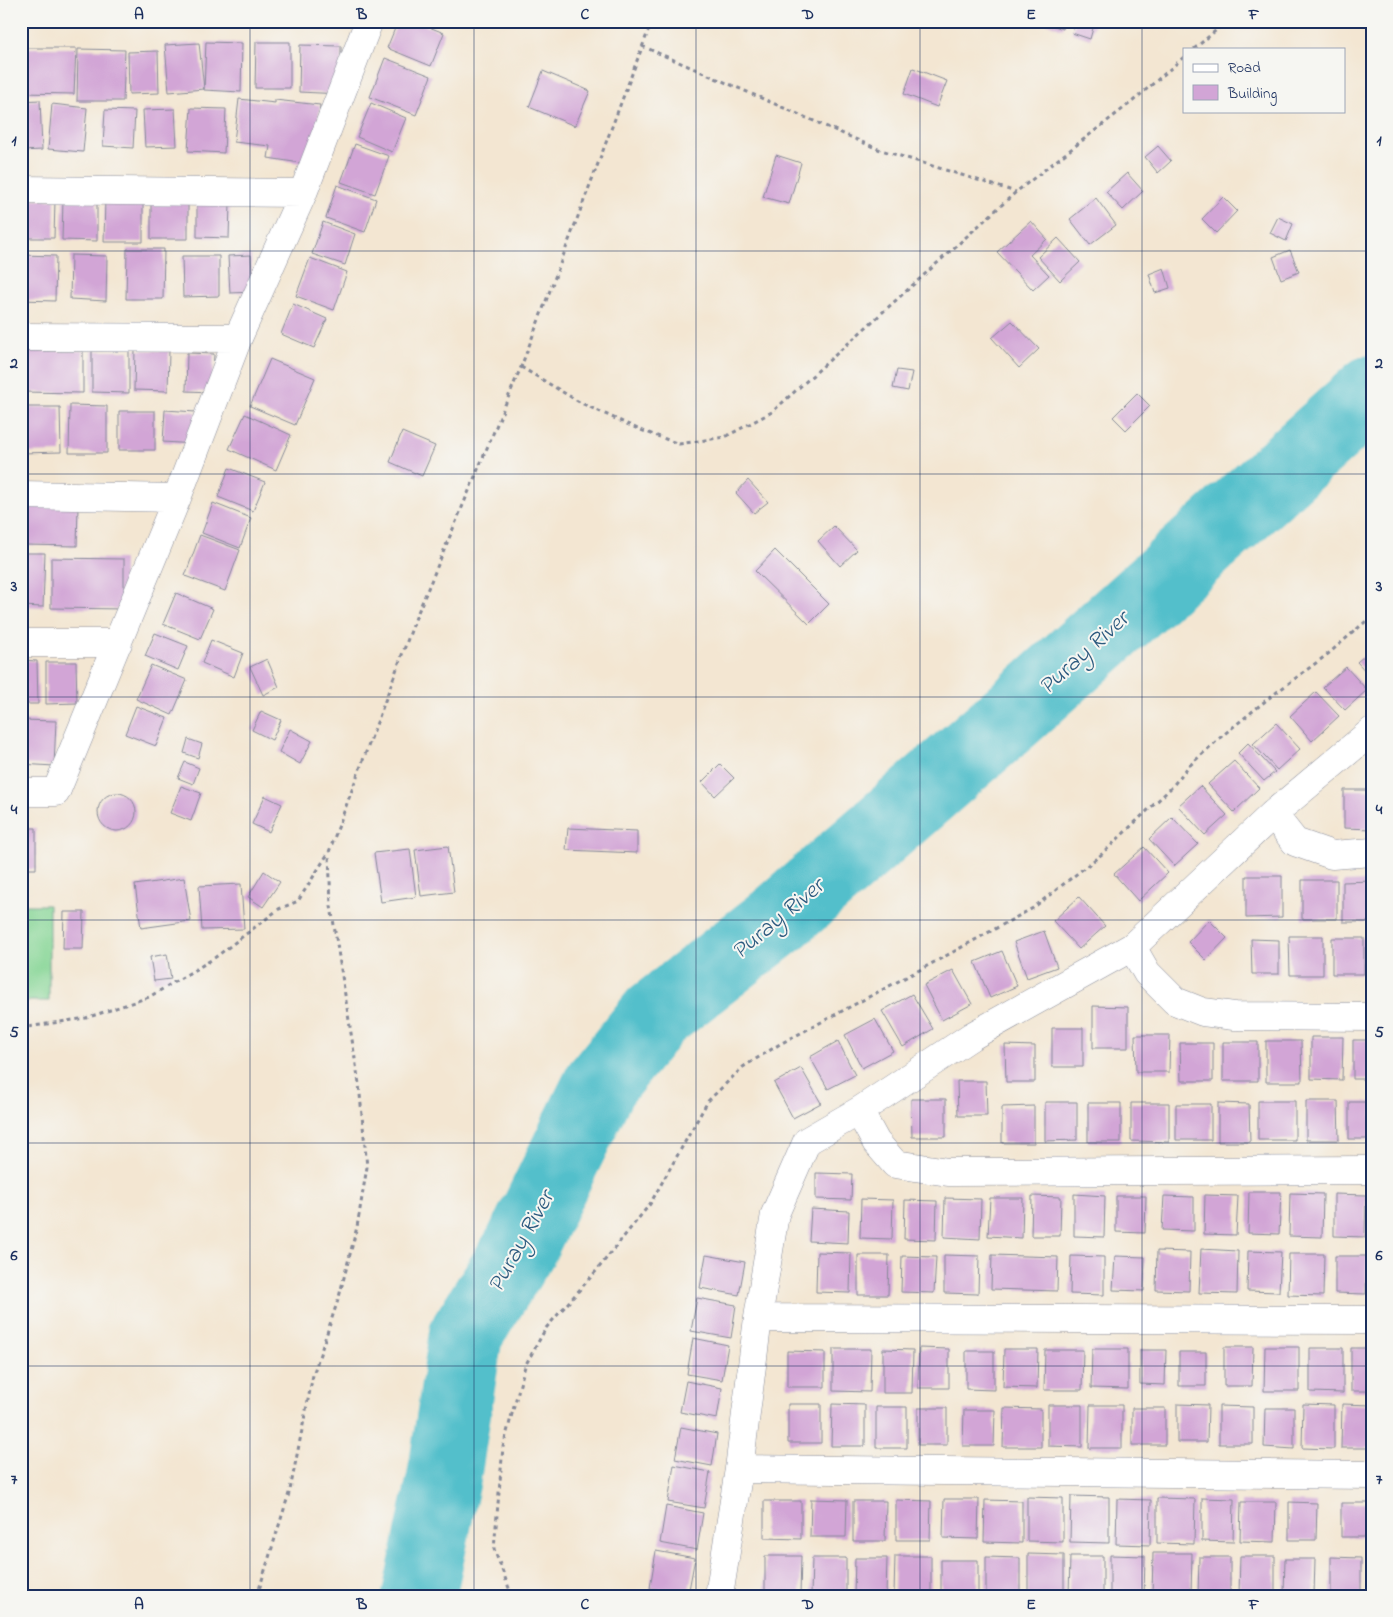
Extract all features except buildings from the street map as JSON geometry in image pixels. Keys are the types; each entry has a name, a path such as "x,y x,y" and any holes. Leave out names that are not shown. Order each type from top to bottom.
{"street":[{"path":"21,792 56,792 176,498 238,338 303,193 369,21"},
{"path":"21,190 303,193"},
{"path":"21,337 238,338"},
{"path":"21,495 176,498"},
{"path":"21,643 118,642"},
{"path":"719,1596 739,1469 758,1318 775,1214 807,1141 859,1111 972,1036 1132,947 1273,814 1372,731"},
{"path":"1273,814 1295,842 1332,855 1372,852"},
{"path":"1132,947 1147,973 1175,1002 1203,1012 1234,1016 1372,1017"},
{"path":"859,1111 876,1142 895,1164 948,1172 1372,1170"},
{"path":"758,1318 1372,1320"},
{"path":"739,1469 1372,1474"}],"path":[{"path":"21,1028 86,1018 149,997 213,959 279,909 298,901 328,852 416,617 521,367 652,21"},
{"path":"1195,48 1227,21"},
{"path":"642,46 878,149 1016,192"},
{"path":"521,367 581,402 679,444 724,437 772,412 1016,192 1133,101 1183,58"},
{"path":"512,1596 494,1549 503,1447 524,1366 546,1328 597,1270 650,1204 708,1101 743,1067 780,1044 1033,908 1102,854 1172,788 1188,767 1222,736 1328,654 1372,616"},
{"path":"257,1596 290,1490 313,1375 339,1297 357,1227 367,1167 359,1084 331,906 328,852"}],"green space":[{"path":"21,905 49,905 49,1001 21,1001"}],"waterway":[{"name":"Puray River","path":"419,1596 444,1478 466,1334 521,1246 600,1084 655,1016 778,920 1012,716 1372,392"}]}
